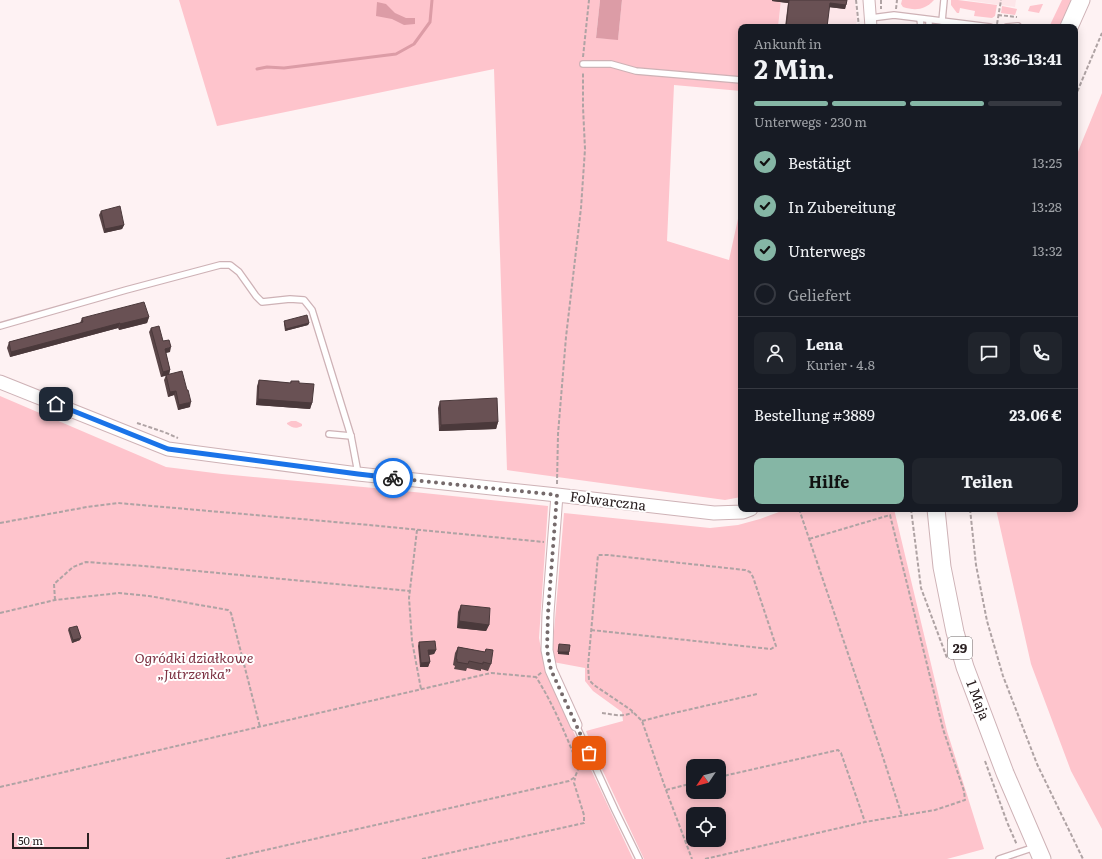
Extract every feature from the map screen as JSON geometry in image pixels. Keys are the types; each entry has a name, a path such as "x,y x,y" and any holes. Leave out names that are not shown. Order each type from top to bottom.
{"main road":[{"path":"1070,24 1081,0"},
{"name":"1 Maja","path":"936,512 942,566 957,639 965,666 1003,766 1039,853"}],"street":[{"path":"869,0 871,22"},
{"name":"Folwarczna","path":"0,382 168,449 358,474 714,513 743,512"},
{"path":"557,495 548,613 547,650 550,668 576,725"}],"lane":[{"path":"942,21 944,0"},
{"path":"871,22 894,15 966,24"},
{"path":"920,19 921,24"},
{"path":"583,64 611,64 636,71 738,80"},
{"path":"0,326 220,265 230,265 239,272 262,302 290,299 304,300 312,310 351,436 358,474"},
{"path":"329,434 351,436"},
{"path":"576,725 639,859"},
{"path":"999,859 1039,853"}],"path":[{"path":"557,495 558,434 566,337 581,208 585,150 583,54 589,0"},
{"path":"856,0 859,24"},
{"path":"996,24 1001,0"},
{"path":"998,15 1020,18"},
{"path":"1078,90 1102,34"},
{"path":"132,421 164,432 180,440"},
{"path":"0,524 87,507 118,503 553,544"},
{"path":"800,512 902,816"},
{"path":"970,512 976,565 980,586 987,621 1003,676 1037,764 1083,859"},
{"path":"706,859 865,822 936,810 965,800 964,791 943,729 890,515 809,539"},
{"path":"417,530 410,598 412,641 421,689"},
{"path":"591,630 771,649 776,646 753,577 750,572 745,570 598,555 591,630 588,666 589,680 633,712 642,721 692,859"},
{"path":"55,600 54,584 73,567 86,562 410,591"},
{"path":"0,613 55,600 120,593 149,596 228,610 231,614 260,727"},
{"path":"0,787 491,673 536,677 550,668"},
{"path":"422,859 584,823 584,815 574,783 578,767 559,718 536,677"},
{"path":"642,721 757,694"},
{"path":"602,712 622,716 629,715 633,712"},
{"path":"726,775 838,750 841,753 865,822"},
{"path":"226,859 569,781 575,777"},
{"path":"666,790 686,785"}],"shaded area":[{"path":"600,0 622,0 618,40 596,38"},
{"path":"781,0 855,0 856,24 778,24"},
{"path":"966,0 1016,0 1015,7"},
{"path":"377,2 386,4 395,13 406,18 415,18 415,24 404,25 392,19 376,16"}],"green space":[{"path":"179,0 600,0 596,38 618,39 622,0 781,0 778,24 738,24 738,91 674,85 667,241 729,260 738,219 738,498 725,500 507,470 494,69 217,126"},
{"path":"902,0 934,0 923,8 912,9 903,7 901,4"},
{"path":"951,0 997,5 995,16 992,18 974,16 975,11 960,8 959,13 957,13 951,5"},
{"path":"1062,0 1075,0 1064,24 1050,24"},
{"path":"1043,4 1039,13 1028,11 1030,6"},
{"path":"1002,6 1017,9 1015,15 1001,13"},
{"path":"1102,93 1102,829 1071,771 1031,664 997,512 1078,512 1078,152"},
{"name":"Ogródki działkowe „Jutrzenka”","path":"0,396 166,467 222,474 548,506 539,638 544,665 578,742 633,859 0,859"},
{"path":"291,421 296,421 302,424 302,426 294,428 287,424"},
{"path":"779,512 895,512 947,731 984,849 947,859 644,859 600,765 586,731 623,721 622,712 593,691 585,681 585,668 553,662 552,655 564,513 710,528 738,525"}],"building":[{"path":"789,0 847,0 846,5 830,3 827,24 786,24"},
{"path":"120,206 124,225 105,229 101,211"},
{"path":"144,302 149,317 120,323 11,352 9,342 83,322 82,318"},
{"path":"307,315 309,323 286,329 284,321"},
{"path":"159,326 163,341 169,340 171,347 165,349 170,370 163,372 151,328"},
{"path":"182,371 191,402 179,405 176,391 170,392 166,375"},
{"path":"259,380 291,383 291,381 299,381 299,383 314,384 312,403 258,399"},
{"path":"497,398 498,422 441,425 440,401"},
{"path":"461,605 490,608 489,625 459,621"},
{"path":"77,626 81,638 73,640 69,628"},
{"path":"435,641 436,650 428,650 430,662 421,663 419,642"},
{"path":"559,644 570,645 569,652 558,652"},
{"path":"458,647 485,652 486,649 493,650 491,664 469,661 468,664 457,662"}],"waterway":[{"path":"257,69 267,67 284,68 396,54 414,44 430,22 432,0"}],"way so far":[{"path":"393,478 557,495 548,613 547,650 550,668 589,753"}],"route":[{"path":"56,404 168,449 393,478"}]}
